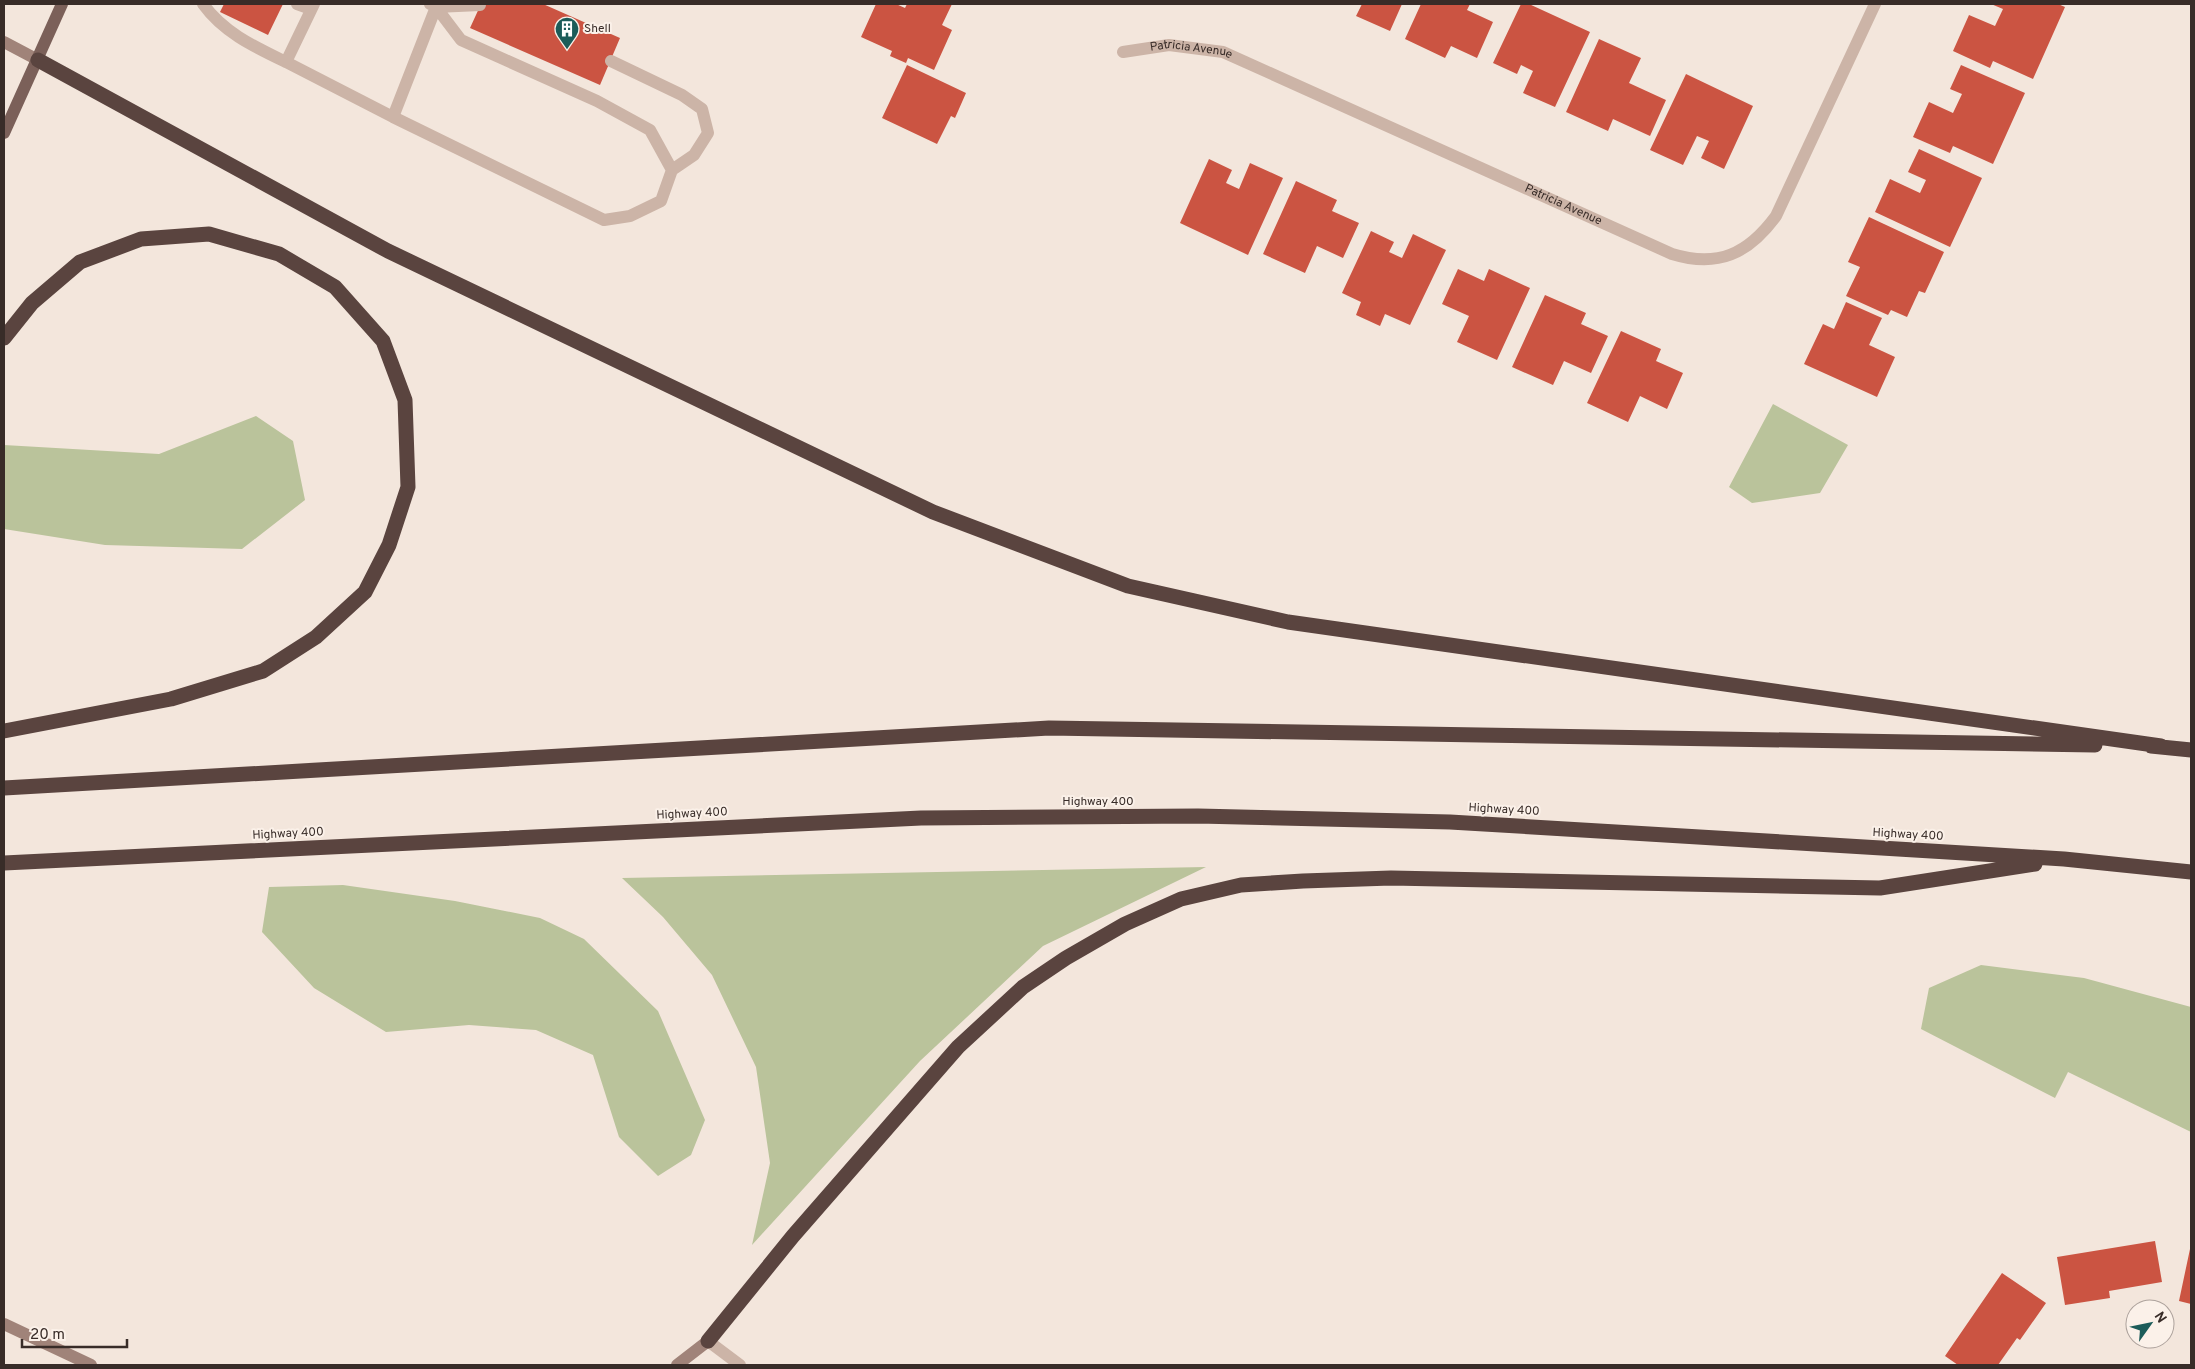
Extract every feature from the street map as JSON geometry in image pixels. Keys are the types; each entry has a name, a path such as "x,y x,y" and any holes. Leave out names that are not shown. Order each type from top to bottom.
{"highway":[{"path":"38,60 397,256 933,512 1128,586 1288,622 2191,750"},
{"path":"4,338 32,303 80,262 140,239 209,234 279,254 335,287 383,341 404,400 408,486 389,545 364,592 316,637 264,671 171,699 4,731"},
{"path":"4,788 1050,728 2160,746"},
{"name":"Highway 400","path":"4,863 921,818 1188,816 1450,822 2064,860 2191,872"},
{"path":"708,1341 793,1236 958,1047 1023,987 1066,958 1125,924 1181,899 1241,885 1303,880 1391,878 1880,888 2064,860"}],"main road":[{"path":"4,133 62,4"}],"street":[{"path":"203,4 235,36 394,117 604,220 630,216 662,201 672,170 694,155 708,133 702,109 682,95 610,61"},
{"path":"286,62 312,7 297,4"},
{"name":"Patricia Avenue","path":"1123,52 1169,45 1224,52 1672,254 1692,260 1714,260 1741,251 1762,234 1776,216 1875,4"},
{"path":"394,117 433,5"},
{"path":"433,5 480,5"},
{"path":"433,5 460,40 597,101 650,130 672,170"},
{"path":"4,42 38,60"},
{"path":"4,1324 91,1365"},
{"path":"677,1365 708,1341 740,1365"}],"green space":[{"path":"1773,404 1848,445 1820,493 1752,503 1729,487"},
{"path":"256,416 293,441 305,500 242,549 105,545 4,529 4,445 159,454"},
{"path":"1206,867 1043,946 920,1061 752,1245 770,1163 756,1067 712,975 663,917 622,878"},
{"path":"343,885 455,901 540,918 584,939 658,1011 705,1120 691,1155 658,1176 619,1137 593,1055 536,1030 469,1025 386,1032 314,988 262,932 269,887"},
{"path":"1981,965 2084,978 2191,1007 2191,1132 2068,1072 2055,1098 1921,1029 1929,988"}],"building":[{"path":"224,4 283,4 268,35 220,12"},
{"name":"Shell","path":"481,4 543,4 620,38 600,85 470,28"},
{"path":"876,4 896,4 905,8 907,4 952,4 942,25 952,30 934,70 908,58 906,63 890,56 892,51 861,37"},
{"path":"1362,4 1402,4 1390,31 1356,16"},
{"path":"1421,4 1470,4 1467,10 1493,22 1477,58 1451,46 1445,58 1405,39"},
{"path":"1521,4 1529,4 1590,32 1555,107 1523,93 1533,71 1521,65 1517,74 1493,63"},
{"path":"1991,4 2058,4 2065,7 2033,79 1993,61 1990,68 1953,51 1969,15 1995,26 2003,9"},
{"path":"1599,39 1641,58 1629,83 1666,100 1650,136 1613,119 1608,131 1566,112"},
{"path":"907,65 966,93 955,118 951,116 937,144 882,118"},
{"path":"1961,65 2025,93 1993,164 1953,146 1950,153 1913,137 1929,102 1953,113 1962,94 1950,89"},
{"path":"1686,74 1753,106 1724,169 1701,158 1709,141 1697,136 1683,165 1650,150"},
{"path":"1919,149 1982,178 1950,247 1875,212 1890,179 1920,193 1926,180 1908,172"},
{"path":"1209,159 1232,170 1226,183 1239,189 1250,163 1283,178 1248,255 1180,223"},
{"path":"1296,181 1337,200 1332,211 1359,223 1343,258 1317,246 1305,273 1263,254"},
{"path":"1869,217 1944,252 1925,293 1919,291 1907,317 1891,310 1888,315 1846,296 1860,267 1848,262"},
{"path":"1371,231 1394,242 1389,252 1402,258 1413,234 1446,250 1410,325 1385,314 1380,326 1356,315 1361,302 1342,293"},
{"path":"1458,269 1484,281 1489,269 1530,288 1497,360 1457,342 1469,316 1442,304"},
{"path":"1545,295 1586,313 1581,324 1608,336 1591,373 1564,361 1553,385 1512,367"},
{"path":"1846,302 1882,318 1869,345 1895,357 1877,397 1804,364 1823,324 1834,329"},
{"path":"1621,331 1661,349 1656,361 1683,373 1667,409 1640,396 1628,422 1587,403"},
{"path":"2155,1241 2162,1282 2109,1291 2110,1298 2065,1305 2057,1257"},
{"path":"2191,1249 2191,1304 2179,1301"},
{"path":"2002,1273 2046,1303 2020,1340 2017,1338 1998,1365 1958,1365 1945,1356"}],"place":[{"name":"Shell","path":"567,50"}]}
